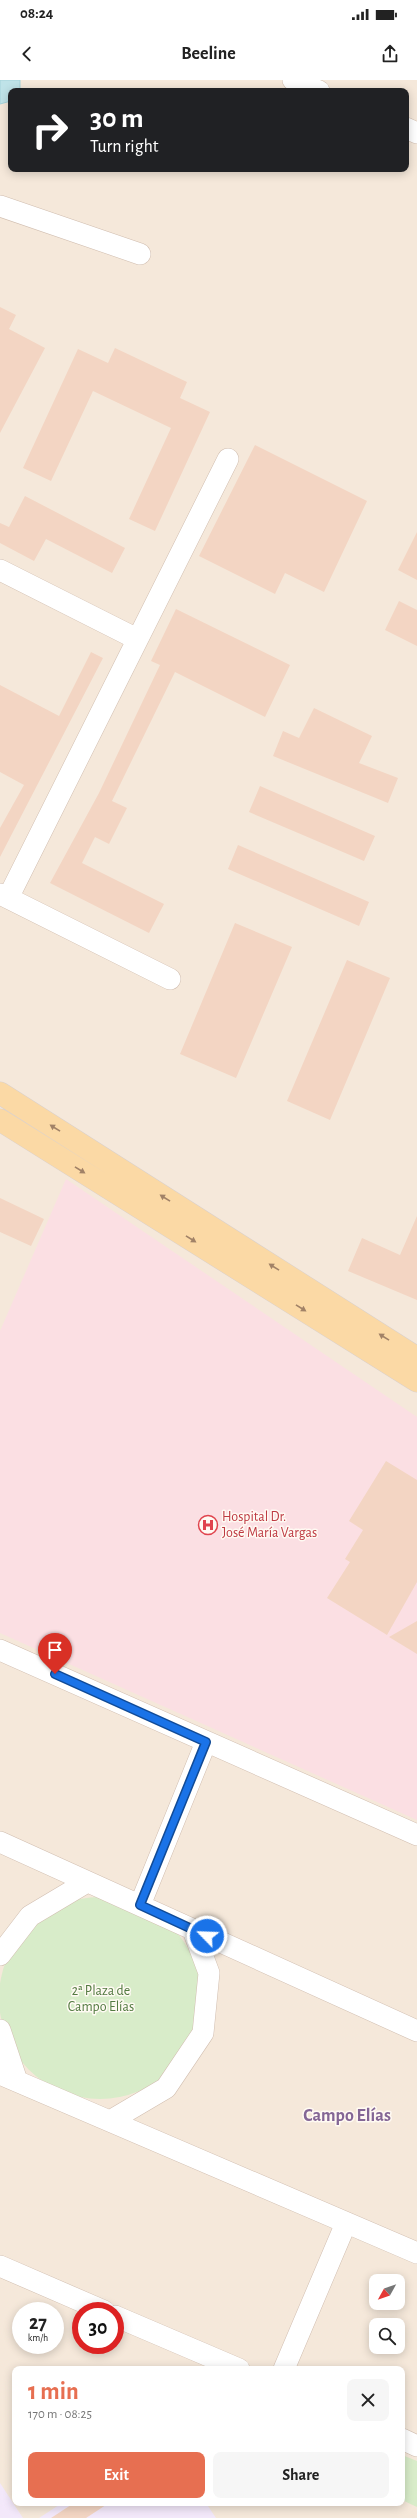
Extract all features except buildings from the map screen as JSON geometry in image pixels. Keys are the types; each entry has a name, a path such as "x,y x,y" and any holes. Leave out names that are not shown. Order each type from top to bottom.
{"main road":[{"path":"0,1093 417,1358"},
{"path":"0,1120 417,1381"}],"street":[{"path":"293,80 312,88"},
{"path":"0,206 140,254"},
{"path":"170,979 4,896 228,459"},
{"path":"0,570 137,639"},
{"path":"0,1650 417,1835"},
{"path":"140,1905 206,1742"},
{"path":"0,1842 417,2031"},
{"path":"0,1956 30,1916 87,1882"},
{"path":"110,2121 166,2088 203,2033 209,1973 193,1930"},
{"path":"0,2030 8,2078 417,2253"},
{"path":"285,2366 346,2223"},
{"path":"0,2266 83,2302"},
{"path":"124,2320 232,2366"},
{"path":"405,2440 417,2446"}],"shaded area":[{"path":"0,80 417,80 417,2518 0,2518"},
{"name":"Hospital Dr. José María Vargas","path":"66,1179 417,1417 417,1820 0,1633 0,1331"},
{"path":"0,2483 12,2501 12,2506 15,2506 23,2518 0,2518"},
{"path":"57,2506 208,2506 216,2518 39,2518"}],"green space":[{"name":"2ª Plaza de Campo Elías","path":"100,1897 120,1899 148,1909 164,1920 178,1934 189,1950 193,1959 199,1978 201,1998 199,2018 189,2046 178,2062 164,2076 148,2087 139,2091 120,2097 100,2099 80,2097 52,2087 36,2076 22,2062 11,2046 7,2037 1,2018 -1,1998 1,1978 11,1950 22,1934 36,1920 52,1909 61,1905 80,1899"},
{"path":"405,2456 417,2461 417,2507 405,2501"}],"water":[{"path":"0,80 20,80 20,88 8,88 8,102 0,104"}],"place":[{"name":"Hospital Dr. José María Vargas","path":"208,1525"}],"district":[{"name":"Campo Elías","path":"347,2116"}],"route":[{"path":"55,1674 206,1742 140,1905 207,1936"}]}
